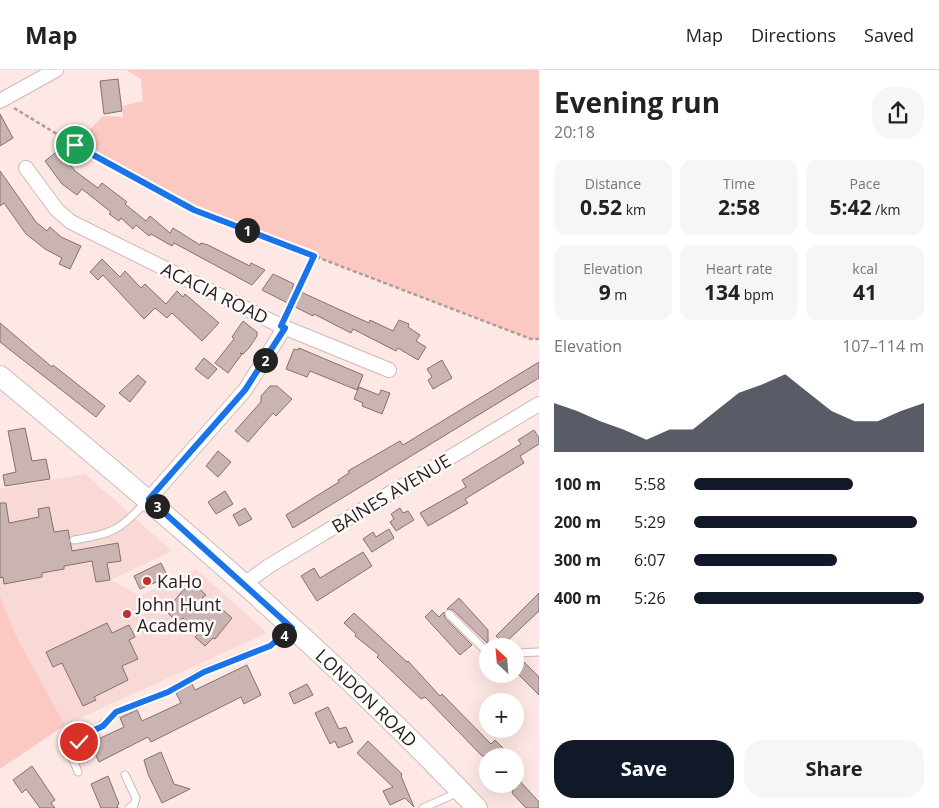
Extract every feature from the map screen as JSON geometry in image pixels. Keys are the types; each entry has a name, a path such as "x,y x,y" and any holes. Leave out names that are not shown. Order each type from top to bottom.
{"main road":[{"name":"LONDON ROAD","path":"0,376 149,499 244,584 401,730 477,808"}],"street":[{"path":"0,100 56,70"},
{"name":"ACACIA ROAD","path":"26,168 57,210 71,222 283,327 389,370"},
{"path":"149,499 245,390 283,327"},
{"name":"BAINES AVENUE","path":"244,584 269,566 539,404"}],"lane":[{"path":"74,540 114,532 128,522 149,499"},
{"path":"449,614 479,644"},
{"path":"78,772 71,754 73,747 116,712 168,692 204,672 270,646 292,628"},
{"path":"524,653 539,652"},
{"path":"125,775 136,798 134,805 129,808"},
{"path":"423,808 461,791"}],"path":[{"path":"0,100 75,145 194,210 531,339 539,339"},
{"path":"283,327 314,256"}],"shaded area":[{"path":"126,70 539,70 539,339 531,339 193,209 75,145 103,116 123,117 123,106 143,101 141,79"},
{"name":"John Hunt Academy","path":"85,474 172,551 111,580 140,596 196,569 267,633 65,725 17,638 0,596 0,489"},
{"path":"0,596 17,638 65,725 0,769"}],"building":[{"path":"118,79 122,111 104,114 100,81"},
{"path":"0,114 13,138 0,146"},
{"path":"59,150 75,171 98,188 102,183 127,202 125,204 146,221 150,216 170,233 173,228 200,245 201,243 208,245 250,266 251,263 265,270 252,285 174,243 172,246 151,234 149,236 136,225 133,229 121,218 119,221 109,214 111,212 82,189 77,195 62,184 45,161"},
{"path":"0,171 36,222 47,231 50,227 61,237 81,246 70,269 59,264 62,258 45,249 26,234 4,203 0,206"},
{"path":"102,259 120,277 125,271 141,288 145,284 166,304 177,291 183,297 185,294 219,323 202,341 172,313 167,318 155,308 144,319 103,275 98,280 90,272"},
{"path":"273,274 294,284 292,288 369,323 370,320 393,331 399,320 409,324 408,327 420,335 416,341 426,347 418,360 398,348 396,351 353,329 351,333 314,314 313,316 262,290"},
{"path":"243,321 257,332 257,336 243,354 240,353 242,354 228,373 215,363 234,339 232,337"},
{"path":"0,323 52,367 53,365 105,406 96,417 0,342"},
{"path":"299,348 363,375 357,390 310,371 307,377 286,369 294,349 298,350"},
{"path":"204,358 217,369 208,379 195,369"},
{"path":"442,360 452,378 433,389 428,380 432,377 427,369"},
{"path":"539,362 539,378 293,528 286,515 339,482 338,480 349,473 348,471 400,441 403,445"},
{"path":"138,375 146,382 130,402 119,393"},
{"path":"270,386 277,386 292,399 276,416 273,413 248,442 235,431 261,402 261,396"},
{"path":"359,387 379,395 381,390 390,393 382,414 362,406 363,403 354,399"},
{"path":"25,428 32,461 46,459 50,479 5,486 3,475 16,472 8,431"},
{"path":"534,430 539,438 539,444 520,456 524,463 465,499 468,503 428,526 420,513 466,487 462,480 521,444 518,440"},
{"path":"218,451 231,462 218,477 206,466"},
{"path":"225,491 233,504 216,514 208,502"},
{"path":"0,503 6,503 9,523 39,517 38,509 49,507 54,532 68,530 72,551 118,543 121,561 107,563 110,580 96,582 92,561 64,566 64,569 42,573 42,577 4,584 3,577 0,578"},
{"path":"245,508 252,519 239,526 233,515"},
{"path":"400,508 403,513 408,511 414,520 396,531 390,522 394,519 391,514"},
{"path":"389,529 394,538 372,552 363,539 373,532 376,537"},
{"path":"363,552 372,566 317,601 301,576 314,568 320,578"},
{"name":"KaHo","path":"161,563 168,577 140,589 134,576"},
{"path":"193,583 206,595 202,598 218,613 222,609 232,618 215,639 213,638 205,646 195,637 199,633 183,618 178,623 166,611 184,589 186,590"},
{"path":"539,593 539,611 510,638 498,638 496,636"},
{"path":"459,598 488,630 488,638 482,638 453,610 447,609"},
{"path":"432,610 439,617 444,612 445,618 472,645 460,655 425,617"},
{"path":"354,613 408,661 440,696 442,694 479,732 479,738 485,738 491,744 495,740 503,748 479,748 479,753 425,697 421,699 377,657 379,655 355,636 356,634 344,623"},
{"path":"107,623 112,633 129,625 135,637 129,640 138,659 122,666 128,680 94,697 96,700 83,706 62,663 53,667 46,652"},
{"path":"524,662 539,677 539,695 524,680"},
{"path":"247,665 261,695 244,704 241,697 151,742 148,737 99,762 90,743 124,727 120,718 137,710 142,721 181,703 176,693 192,684 195,690"},
{"path":"307,684 313,695 294,704 289,693"},
{"path":"328,707 339,729 346,727 353,742 338,748 335,741 330,744 315,713"},
{"path":"368,741 402,774 401,776 414,807 405,798 390,805 383,791 393,787 357,753"},
{"path":"161,752 174,784 190,789 162,803 148,774 144,760"},
{"path":"32,766 55,800 51,803 55,808 40,808 26,789 22,793 13,780"},
{"path":"108,776 119,804 117,805 118,808 101,808 91,784"},
{"path":"524,786 539,802 539,808 526,808 512,793 524,793"}],"place":[{"name":"KaHo","path":"147,581"},
{"name":"John Hunt Academy","path":"127,614"}],"route":[{"path":"75,145 194,210 314,256 281,326 285,328 257,374 233,405 149,499 292,628 270,646 204,672 168,692 116,712 103,726 88,733 79,742"}]}
